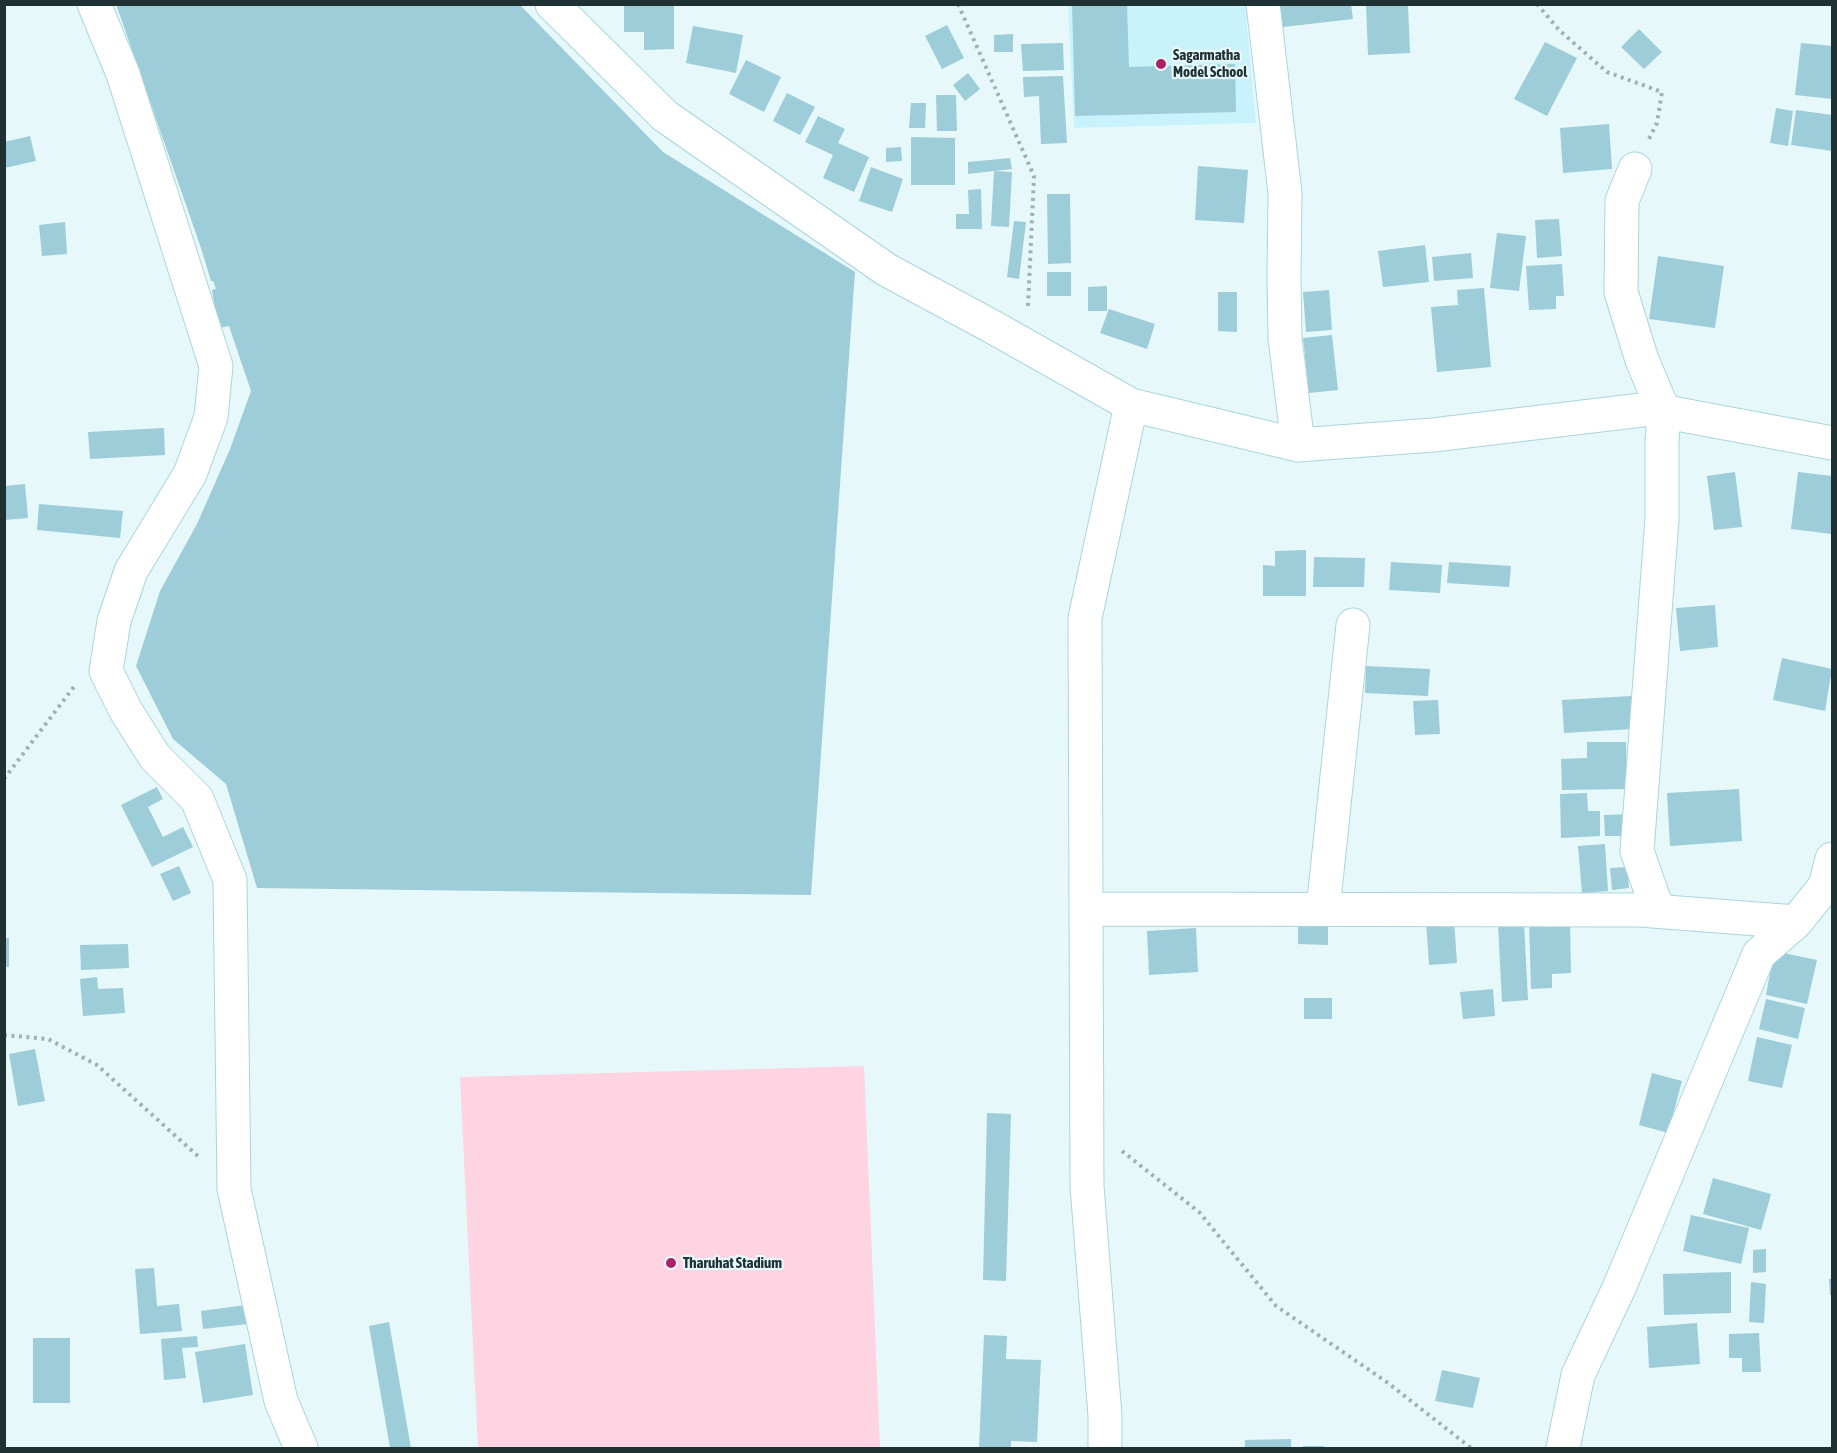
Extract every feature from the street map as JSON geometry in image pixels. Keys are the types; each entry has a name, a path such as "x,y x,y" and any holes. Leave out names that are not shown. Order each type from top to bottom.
{"street":[{"path":"94,4 123,74 216,366 211,417 190,474 131,571 114,621 106,671 126,711 155,757 197,799 230,880 234,1189 281,1401 301,1449"},
{"path":"552,4 584,18 665,116 887,270 1131,405 1298,445 1433,435 1650,409 1833,443"},
{"path":"1263,4 1286,193 1284,277 1286,338 1298,445"},
{"path":"1635,169 1622,201 1621,292 1642,360 1664,412 1662,519 1637,851 1658,911"},
{"path":"1105,1449 1105,1416 1087,1186 1085,618 1131,405"},
{"path":"1323,909 1353,625"},
{"path":"1563,1449 1578,1375 1619,1288 1759,954 1796,922 1825,886 1833,860"},
{"path":"1086,909 1640,910 1796,922"}],"path":[{"path":"958,4 1034,177 1027,346"},
{"path":"1537,4 1560,31 1607,72 1662,92 1657,123 1635,169"},
{"path":"4,779 71,690 109,653"},
{"path":"4,1035 48,1039 97,1065 234,1189"},
{"path":"1086,1120 1199,1212 1276,1306 1388,1383 1471,1449"}],"shaded area":[{"name":"Sagarmatha Model School","path":"1068,5 1245,5 1256,123 1074,128"},
{"name":"Tharuhat Stadium","path":"864,1066 880,1448 478,1448 460,1077"}],"building":[{"path":"116,4 519,4 663,152 855,272 811,895 257,888 226,784 173,739 136,666 160,591 197,524 230,449 251,391 229,326 218,328 212,290 216,289 211,281"},
{"path":"624,4 674,4 674,49 644,50 644,32 624,32"},
{"path":"1072,4 1127,4 1129,67 1235,64 1236,112 1075,116"},
{"path":"1280,4 1351,4 1353,19 1283,27"},
{"path":"1366,5 1408,5 1410,53 1368,55"},
{"path":"947,25 964,58 942,69 925,36"},
{"path":"693,26 743,35 736,73 686,63"},
{"path":"1639,29 1662,52 1644,69 1621,47"},
{"path":"1013,34 1013,52 994,52 994,35"},
{"path":"1545,42 1577,58 1547,116 1514,99"},
{"path":"1063,43 1064,70 1023,71 1021,44"},
{"path":"1801,43 1832,46 1832,99 1795,95"},
{"path":"746,60 781,77 764,112 729,94"},
{"path":"968,73 980,89 965,101 953,85"},
{"path":"1063,76 1067,143 1041,144 1039,96 1024,97 1023,77"},
{"path":"787,93 815,107 800,135 773,121"},
{"path":"936,95 956,95 957,131 937,131"},
{"path":"911,103 926,103 925,128 909,128"},
{"path":"1776,108 1793,111 1788,146 1770,143"},
{"path":"1796,110 1832,115 1832,151 1791,145"},
{"path":"818,116 845,129 838,143 869,157 854,192 823,178 833,155 805,142"},
{"path":"1609,124 1612,169 1563,173 1560,128"},
{"path":"30,136 36,161 4,168 4,142"},
{"path":"911,137 955,138 955,185 911,185"},
{"path":"901,147 902,161 886,162 886,148"},
{"path":"1010,158 1012,169 968,174 968,162"},
{"path":"1198,166 1248,170 1244,223 1195,220"},
{"path":"871,167 903,179 892,212 859,201"},
{"path":"994,171 1012,172 1009,227 991,226"},
{"path":"981,189 982,229 956,229 956,214 969,214 968,190"},
{"path":"1047,194 1070,194 1071,263 1048,264"},
{"path":"1559,219 1562,256 1537,258 1535,220"},
{"path":"1014,221 1026,222 1019,279 1007,277"},
{"path":"65,222 67,254 42,256 39,225"},
{"path":"1497,233 1526,236 1519,291 1490,288"},
{"path":"1425,245 1429,282 1383,287 1378,251"},
{"path":"1471,253 1473,278 1434,281 1432,257"},
{"path":"1658,256 1724,266 1715,328 1649,319"},
{"path":"1562,264 1564,296 1556,296 1556,309 1529,310 1526,266"},
{"path":"1047,272 1071,272 1071,296 1047,296"},
{"path":"1107,286 1107,311 1088,311 1088,287"},
{"path":"1484,288 1491,367 1437,372 1431,307 1458,305 1457,290"},
{"path":"1329,290 1332,330 1306,332 1303,292"},
{"path":"1218,292 1237,292 1237,332 1218,331"},
{"path":"1109,309 1155,324 1147,349 1100,333"},
{"path":"1332,335 1338,390 1309,393 1303,338"},
{"path":"164,428 165,455 90,459 88,432"},
{"path":"1735,472 1742,527 1714,530 1707,476"},
{"path":"1798,472 1832,476 1832,534 1791,529"},
{"path":"25,484 28,518 4,520 4,486"},
{"path":"39,504 123,511 120,538 37,530"},
{"path":"1306,550 1306,596 1263,596 1263,565 1275,566 1275,551"},
{"path":"1314,557 1365,558 1364,587 1313,587"},
{"path":"1391,562 1442,565 1440,593 1389,590"},
{"path":"1449,562 1511,566 1509,587 1447,583"},
{"path":"1715,605 1718,647 1680,651 1676,608"},
{"path":"1782,658 1832,669 1825,711 1773,700"},
{"path":"1366,666 1430,669 1428,696 1365,693"},
{"path":"1631,696 1633,729 1564,733 1562,700"},
{"path":"1438,700 1440,734 1415,735 1413,701"},
{"path":"1587,742 1626,742 1627,789 1562,790 1561,759 1587,758"},
{"path":"157,787 163,799 148,807 163,837 183,827 193,847 152,867 121,805"},
{"path":"1739,789 1742,841 1670,846 1667,793"},
{"path":"1587,793 1588,811 1600,811 1600,836 1561,838 1560,794"},
{"path":"1629,814 1630,836 1605,836 1604,815"},
{"path":"1605,844 1608,891 1582,893 1578,846"},
{"path":"179,866 191,893 173,901 160,874"},
{"path":"1627,867 1629,888 1612,890 1610,868"},
{"path":"1454,919 1457,963 1429,965 1426,921"},
{"path":"1570,920 1571,973 1552,974 1552,988 1531,989 1529,921"},
{"path":"1298,922 1328,923 1328,945 1298,944"},
{"path":"1524,923 1528,1000 1502,1002 1498,925"},
{"path":"1196,928 1198,972 1149,975 1147,931"},
{"path":"4,938 9,938 9,967 4,967"},
{"path":"128,944 129,968 81,970 80,945"},
{"path":"1774,951 1817,960 1807,1004 1766,995"},
{"path":"97,977 98,989 123,988 125,1013 83,1016 80,979"},
{"path":"1493,989 1495,1016 1463,1019 1460,992"},
{"path":"1304,998 1332,998 1332,1019 1304,1019"},
{"path":"1766,999 1805,1008 1798,1039 1759,1029"},
{"path":"1757,1037 1792,1045 1782,1088 1748,1081"},
{"path":"35,1049 45,1101 18,1106 9,1054"},
{"path":"1652,1073 1682,1081 1668,1133 1639,1125"},
{"path":"987,1113 1011,1114 1006,1281 983,1280"},
{"path":"1713,1178 1771,1194 1761,1230 1703,1214"},
{"path":"1691,1215 1749,1228 1741,1264 1683,1251"},
{"path":"1766,1249 1766,1272 1753,1273 1753,1250"},
{"path":"154,1268 157,1306 179,1304 182,1331 140,1334 135,1269"},
{"path":"1731,1272 1731,1313 1664,1315 1663,1274"},
{"path":"1829,1279 1832,1279 1832,1295 1830,1295"},
{"path":"1751,1282 1766,1284 1764,1323 1749,1322"},
{"path":"246,1305 248,1324 203,1329 201,1311"},
{"path":"389,1322 411,1448 390,1448 369,1326"},
{"path":"1697,1323 1700,1364 1649,1368 1647,1327"},
{"path":"1759,1333 1761,1372 1742,1372 1742,1358 1729,1358 1729,1334"},
{"path":"984,1335 1007,1336 1006,1359 1041,1360 1037,1442 1011,1441 1011,1448 979,1448"},
{"path":"197,1336 198,1347 182,1348 186,1378 164,1380 161,1339"},
{"path":"33,1338 70,1338 70,1403 33,1403"},
{"path":"245,1344 253,1395 203,1403 195,1352"},
{"path":"1442,1370 1480,1378 1473,1408 1435,1401"},
{"path":"1291,1439 1291,1448 1245,1448 1245,1440"},
{"path":"1303,1446 1324,1446 1324,1448 1303,1448"}],"place":[{"name":"Sagarmatha Model School","path":"1161,64"},
{"name":"Tharuhat Stadium","path":"671,1263"}]}
